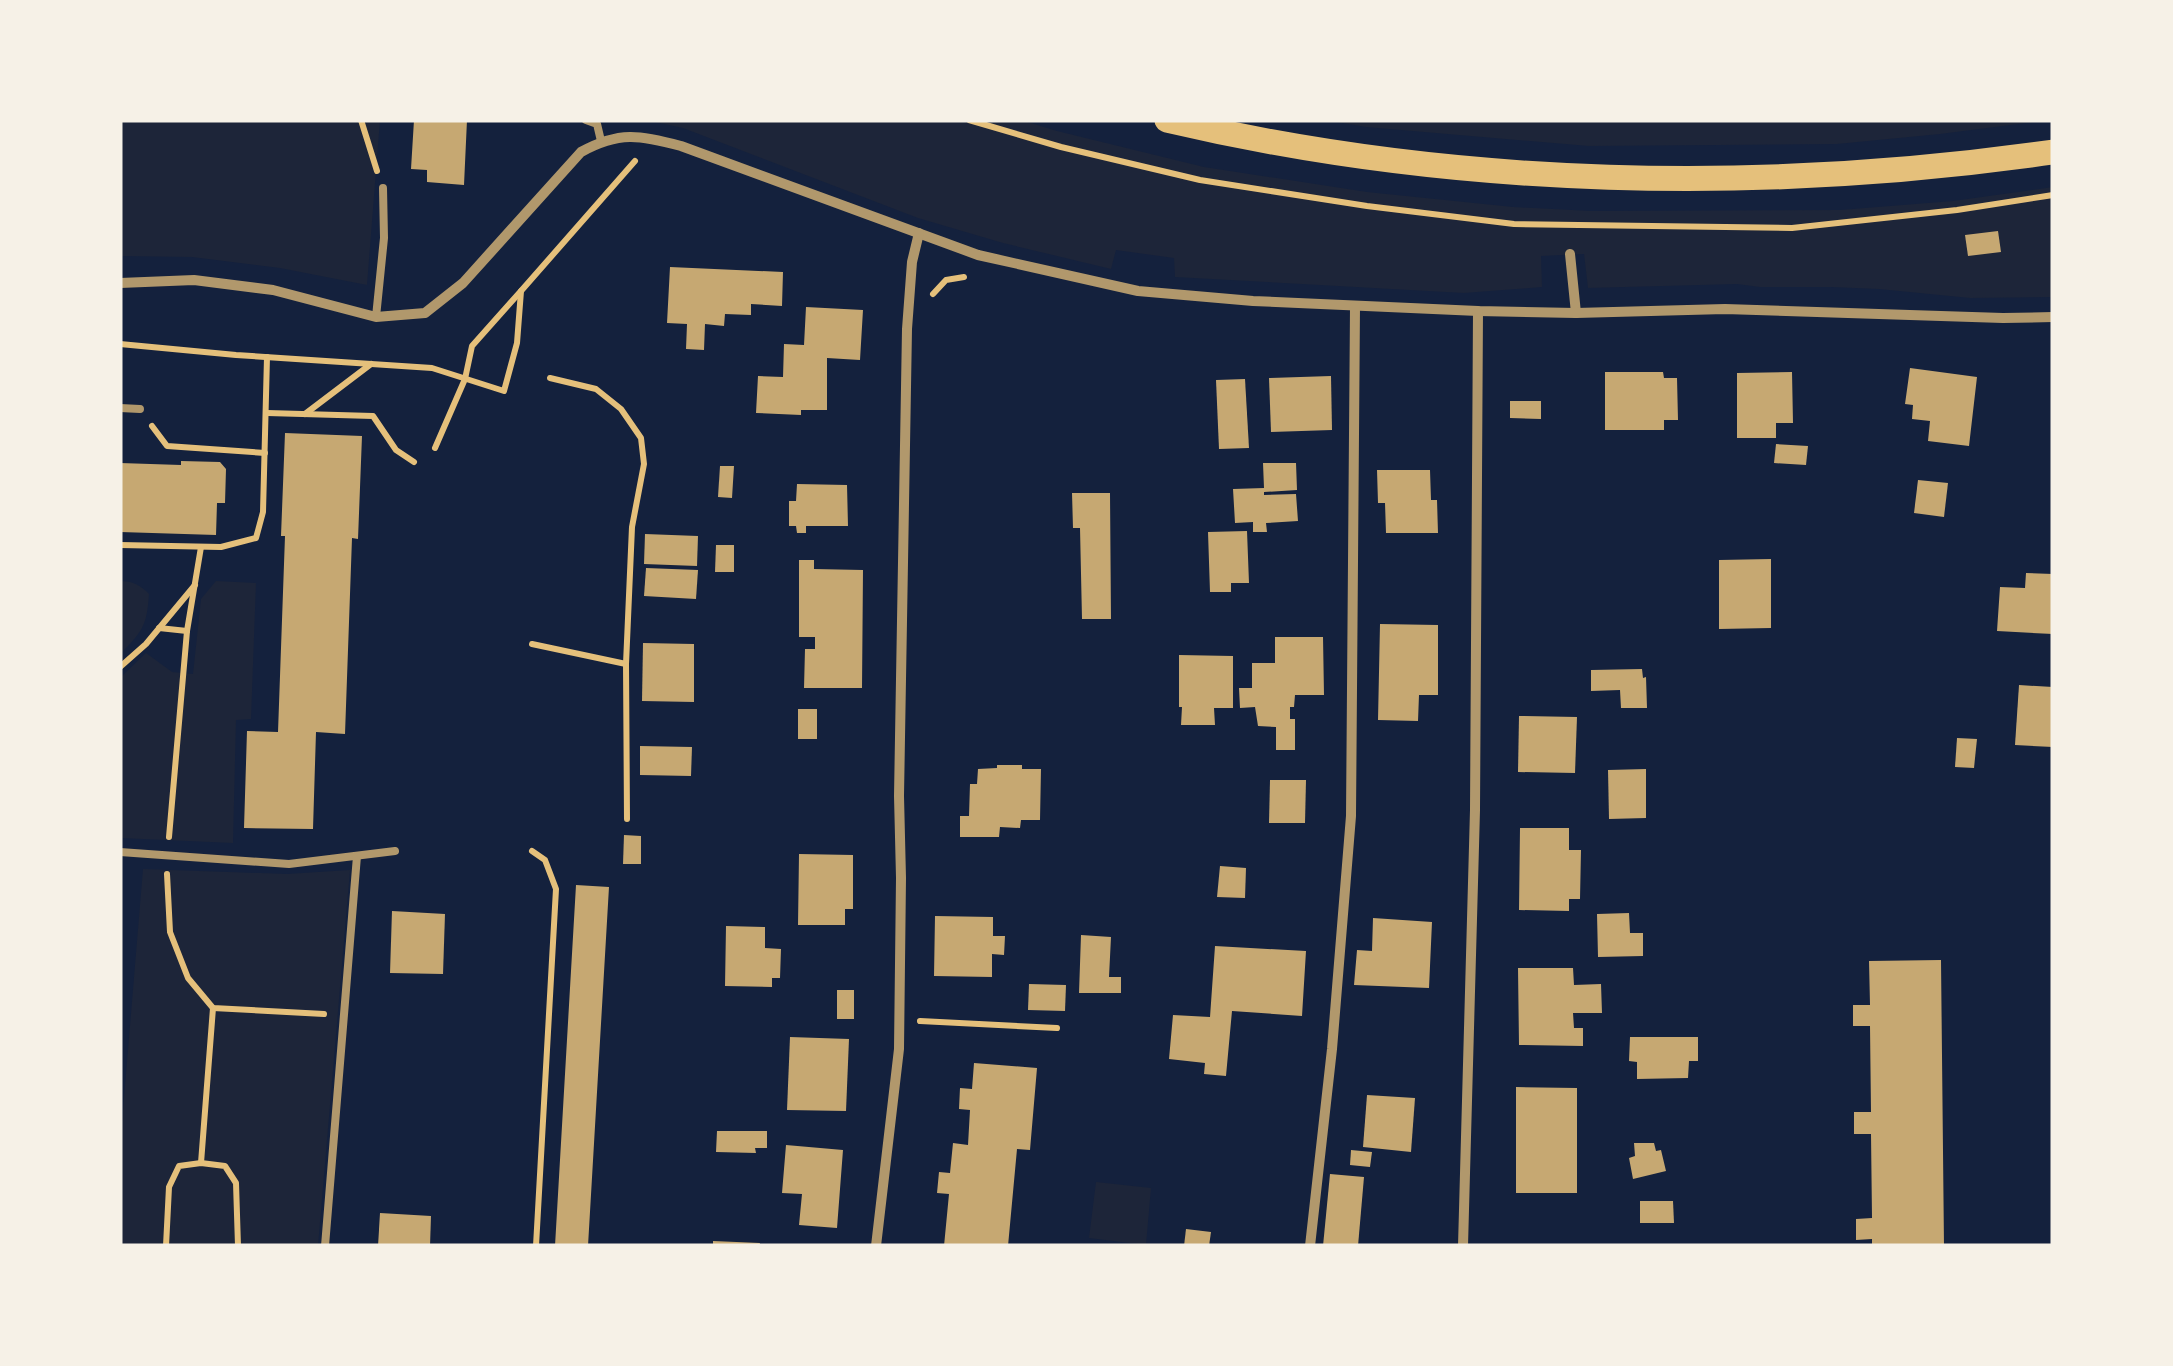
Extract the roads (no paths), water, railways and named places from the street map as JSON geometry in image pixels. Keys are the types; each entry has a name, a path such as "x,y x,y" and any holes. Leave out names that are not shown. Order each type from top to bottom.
{"main road":[{"path":"1168,120 1374,158 1519,173 1616,178 1822,176 2053,152"}],"street":[{"path":"120,283 194,280 273,290 376,316 425,313 463,283 581,152 601,140 641,136 681,146 978,254 1138,292 1253,302 1478,311 1725,309 2053,317"},
{"path":"876,1246 898,1049 906,349 912,262 919,233"},
{"path":"1570,254 1576,313"},
{"path":"1310,1246 1332,1049 1351,816 1355,307"},
{"path":"1463,1246 1475,810 1478,311"}],"lane":[{"path":"586,120 597,124 601,140"},
{"path":"376,316 384,238 382,188"},
{"path":"120,408 140,409"},
{"path":"120,852 289,864 395,851"},
{"path":"325,1246 357,856"}]}
